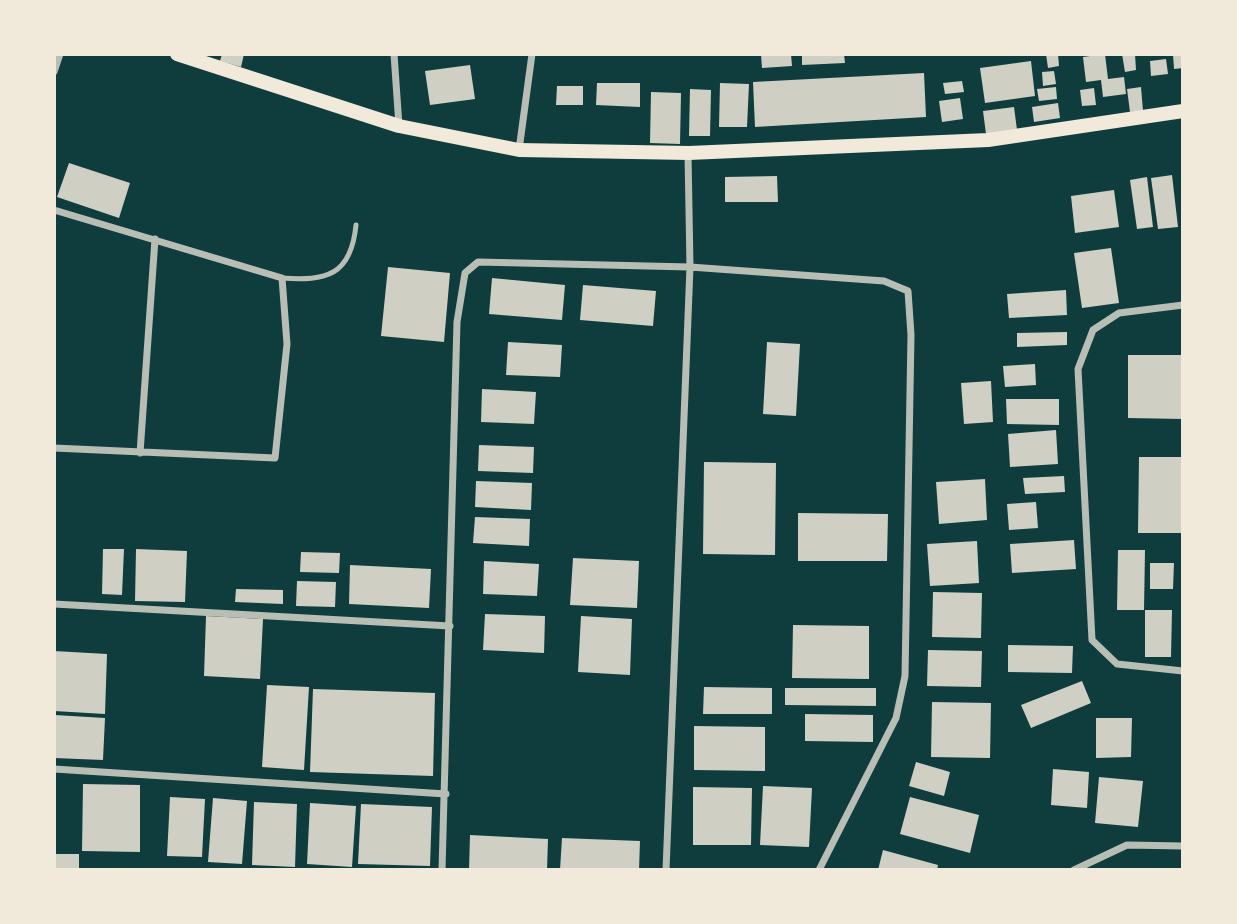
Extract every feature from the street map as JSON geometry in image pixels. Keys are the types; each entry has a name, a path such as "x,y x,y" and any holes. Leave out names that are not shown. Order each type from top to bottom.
{"main road":[{"path":"177,54 399,126 519,150 688,153 988,140 1183,111"}],"street":[{"path":"54,72 60,54"},
{"path":"394,54 399,126"},
{"path":"519,150 531,54"},
{"path":"666,870 690,267 688,153"},
{"path":"54,209 282,278 287,344 275,458 54,448"},
{"path":"141,453 155,239"},
{"path":"442,870 457,323 465,273 478,262 690,267 884,281 908,291 911,335 905,676 896,719 819,870"},
{"path":"1183,305 1119,313 1093,330 1078,369 1092,640 1117,664 1183,671"},
{"path":"54,604 450,625"},
{"path":"54,769 446,794"},
{"path":"1074,870 1127,845 1183,846"}],"lane":[{"path":"282,278 310,280 336,272 351,247 356,225"}],"building":[{"path":"222,54 244,54 241,67 220,61"},
{"path":"761,54 791,54 792,66 762,68"},
{"path":"802,54 844,54 845,63 802,65"},
{"path":"1046,54 1058,54 1059,66 1048,68"},
{"path":"1105,54 1108,79 1124,77 1126,94 1103,97 1101,80 1086,82 1083,57"},
{"path":"1122,54 1135,54 1136,70 1125,72"},
{"path":"1173,54 1183,54 1183,68 1174,69"},
{"path":"1166,59 1168,74 1151,76 1150,61"},
{"path":"1031,61 1035,96 985,103 980,68"},
{"path":"470,65 475,99 430,105 425,71"},
{"path":"1054,71 1056,84 1043,86 1042,72"},
{"path":"924,73 926,117 755,127 753,82"},
{"path":"962,81 964,92 945,94 943,83"},
{"path":"597,83 640,83 640,107 596,105"},
{"path":"720,83 749,84 747,127 719,127"},
{"path":"557,86 583,86 583,105 556,105"},
{"path":"1056,87 1057,99 1039,101 1037,89"},
{"path":"1141,87 1143,111 1130,112 1127,89"},
{"path":"1094,88 1096,105 1082,106 1080,90"},
{"path":"690,89 711,90 710,136 689,136"},
{"path":"651,92 681,93 680,144 650,143"},
{"path":"960,98 963,119 942,122 939,101"},
{"path":"1058,103 1060,118 1034,122 1032,107"},
{"path":"1014,107 1017,130 986,134 983,111"},
{"path":"69,163 130,183 119,218 57,197"},
{"path":"1172,175 1178,227 1158,229 1151,178"},
{"path":"777,176 778,202 725,202 725,177"},
{"path":"1147,177 1153,227 1137,229 1130,180"},
{"path":"1114,190 1119,227 1075,233 1071,196"},
{"path":"1111,248 1119,303 1082,308 1074,253"},
{"path":"388,267 450,273 444,342 381,336"},
{"path":"492,278 565,285 562,320 489,314"},
{"path":"583,285 656,291 653,326 580,320"},
{"path":"1066,290 1067,315 1009,318 1007,294"},
{"path":"1067,332 1067,345 1017,347 1017,333"},
{"path":"508,342 562,345 560,377 506,375"},
{"path":"767,342 800,344 796,416 763,414"},
{"path":"1128,355 1183,355 1183,419 1128,418"},
{"path":"1035,364 1036,385 1005,387 1003,366"},
{"path":"991,381 993,422 964,424 961,383"},
{"path":"482,389 536,392 534,424 481,422"},
{"path":"1006,399 1059,399 1059,425 1007,424"},
{"path":"1056,430 1058,464 1010,467 1008,434"},
{"path":"479,445 534,447 533,473 478,471"},
{"path":"1139,457 1183,457 1183,533 1138,533"},
{"path":"704,462 776,463 775,555 703,554"},
{"path":"1064,476 1065,492 1025,494 1023,478"},
{"path":"985,479 987,520 939,524 936,482"},
{"path":"476,481 532,483 531,510 475,507"},
{"path":"1036,502 1038,528 1009,530 1007,504"},
{"path":"798,513 888,514 887,561 798,561"},
{"path":"475,517 530,519 529,546 473,543"},
{"path":"1074,540 1076,569 1012,573 1010,544"},
{"path":"977,541 979,583 930,586 927,544"},
{"path":"103,549 124,549 122,595 102,594"},
{"path":"136,549 187,551 185,602 135,601"},
{"path":"1118,550 1145,550 1144,610 1117,610"},
{"path":"301,552 340,553 339,573 300,572"},
{"path":"573,558 639,561 637,608 570,605"},
{"path":"484,561 539,564 537,596 483,594"},
{"path":"1150,563 1174,563 1173,589 1150,589"},
{"path":"350,565 431,569 429,608 349,604"},
{"path":"297,581 336,582 335,607 296,606"},
{"path":"236,589 283,590 283,604 235,602"},
{"path":"933,592 982,593 981,638 932,637"},
{"path":"1145,610 1172,610 1171,657 1145,657"},
{"path":"485,614 545,616 544,653 483,650"},
{"path":"206,616 263,619 260,679 204,676"},
{"path":"581,616 632,619 630,675 578,672"},
{"path":"793,625 869,626 869,679 792,678"},
{"path":"1008,645 1073,646 1072,673 1008,672"},
{"path":"928,650 982,651 981,687 927,686"},
{"path":"54,651 107,654 105,714 54,711"},
{"path":"1082,681 1091,703 1031,728 1021,705"},
{"path":"267,685 309,687 304,770 262,767"},
{"path":"704,687 772,688 772,714 703,714"},
{"path":"785,688 876,688 876,706 785,705"},
{"path":"313,689 435,693 433,776 310,772"},
{"path":"932,702 991,703 990,758 931,757"},
{"path":"805,714 873,715 873,742 805,741"},
{"path":"55,715 105,718 103,760 54,758"},
{"path":"1096,718 1132,718 1131,757 1096,758"},
{"path":"694,726 765,727 765,771 694,770"},
{"path":"916,762 950,772 944,796 909,786"},
{"path":"1053,769 1089,772 1087,808 1051,805"},
{"path":"1099,777 1143,781 1138,827 1095,823"},
{"path":"83,784 140,785 140,852 82,851"},
{"path":"763,786 812,788 809,847 760,845"},
{"path":"693,787 752,788 751,845 693,845"},
{"path":"170,797 205,799 202,857 167,856"},
{"path":"910,797 979,815 970,853 900,834"},
{"path":"213,798 247,801 242,864 208,862"},
{"path":"254,802 297,804 295,867 252,865"},
{"path":"310,803 356,806 352,867 307,864"},
{"path":"361,804 432,807 430,866 358,864"},
{"path":"470,835 548,839 547,870 469,870"},
{"path":"562,838 640,841 639,870 560,870"},
{"path":"883,850 938,865 937,870 878,870"},
{"path":"54,854 79,854 79,870 54,870"}]}
